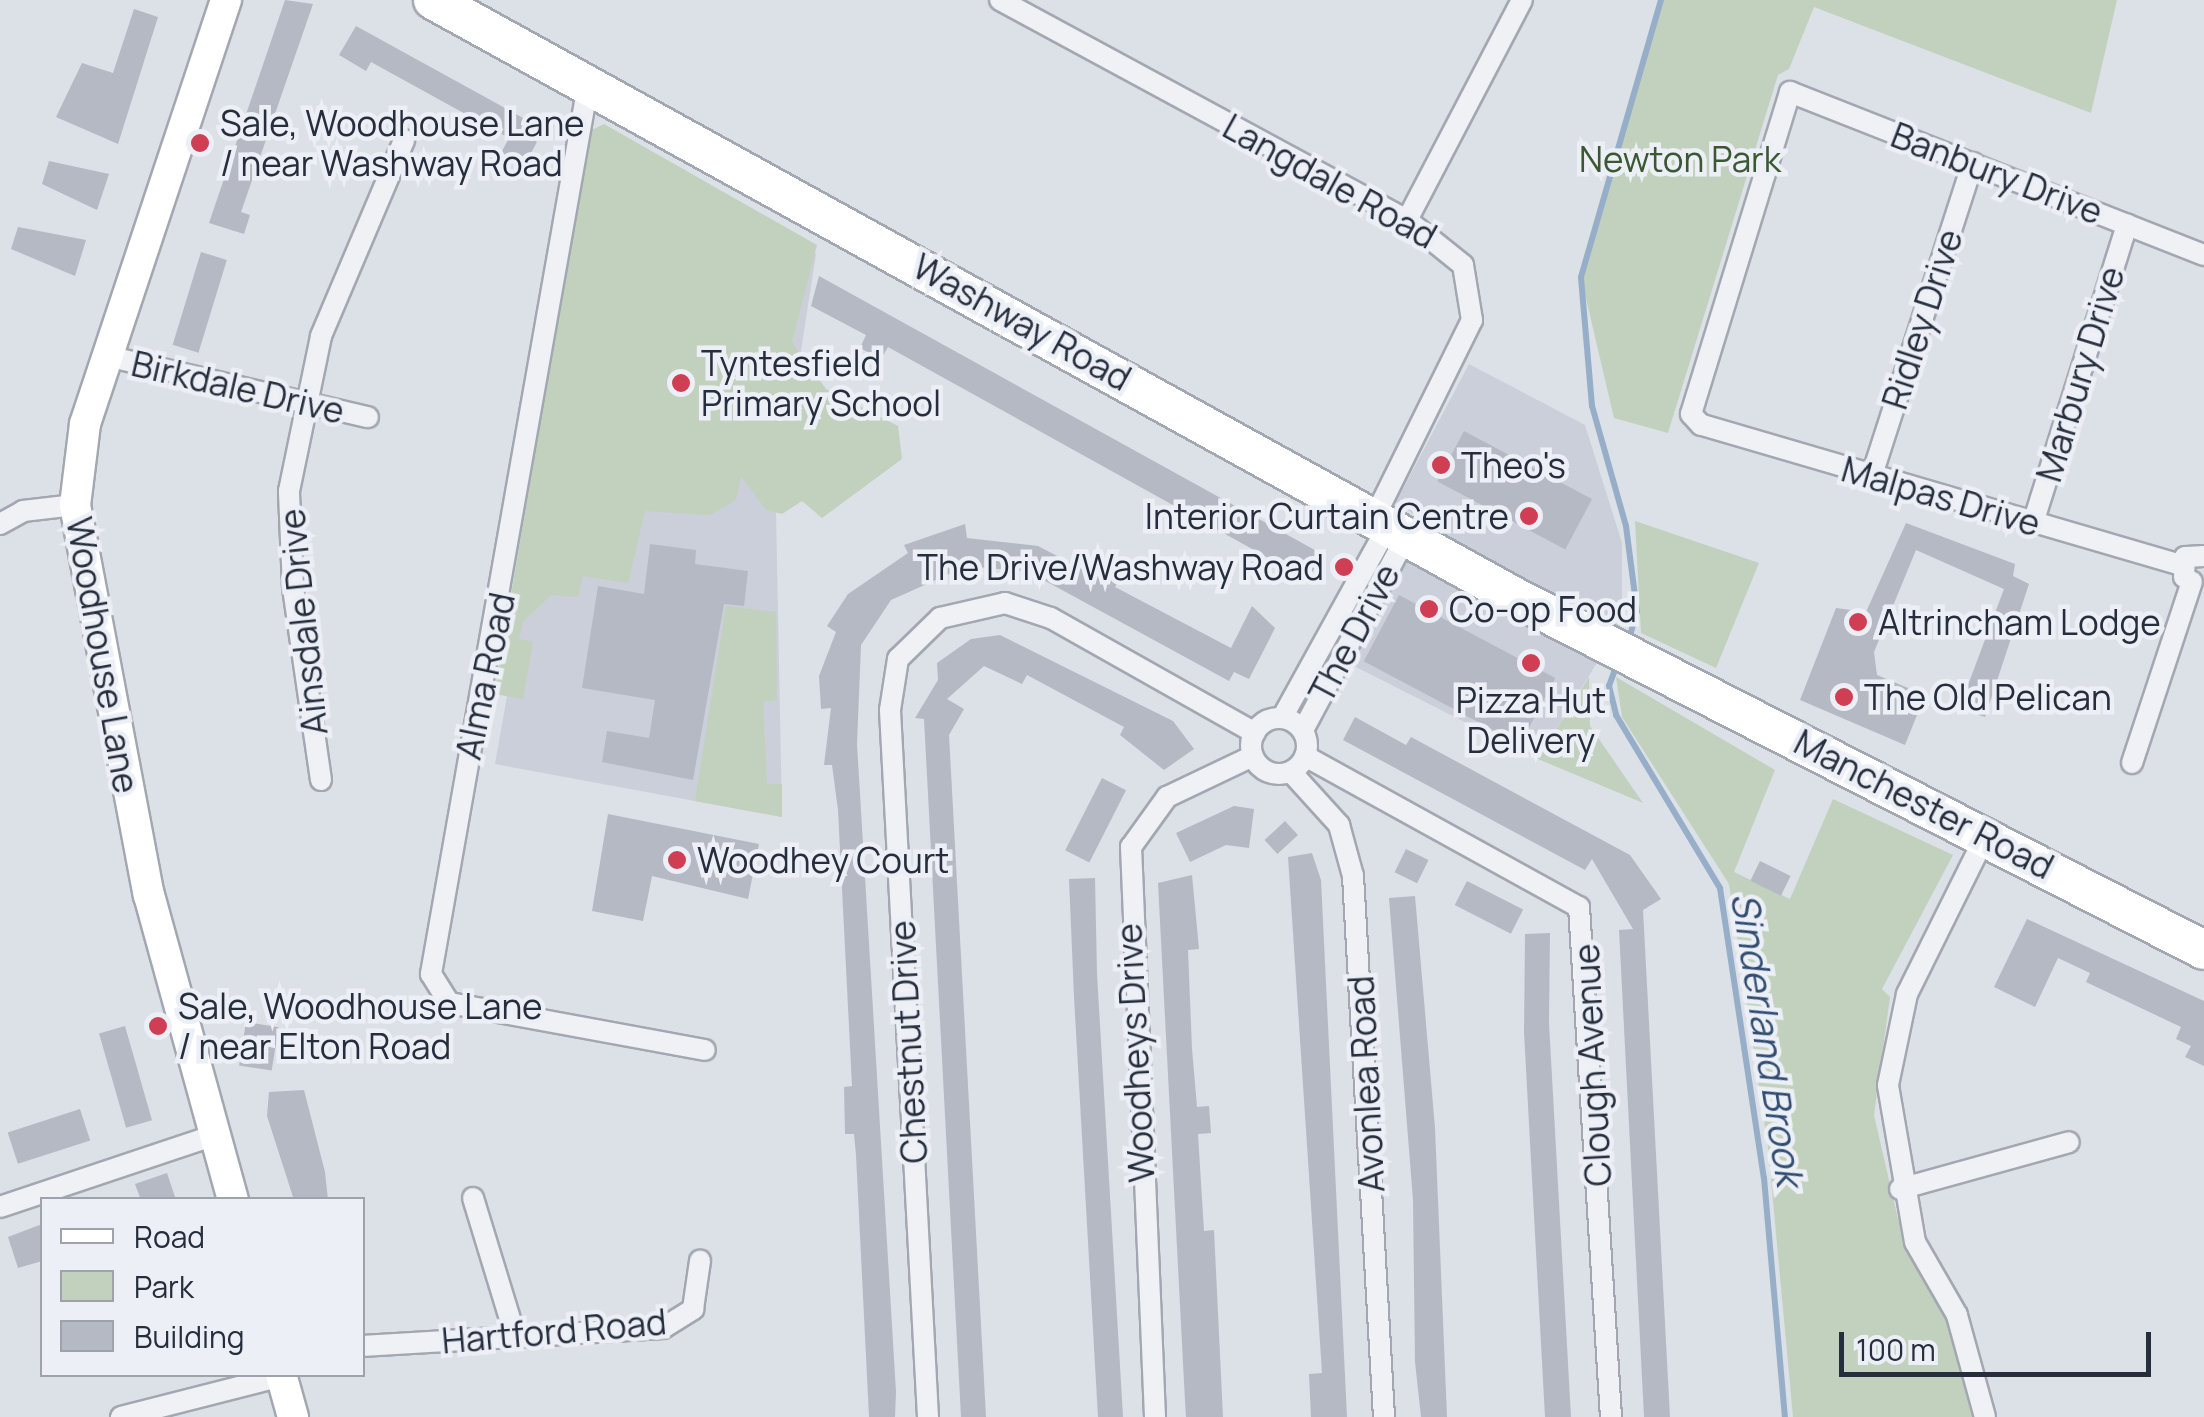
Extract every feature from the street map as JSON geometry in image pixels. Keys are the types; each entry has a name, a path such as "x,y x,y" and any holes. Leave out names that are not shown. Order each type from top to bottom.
{"highway":[{"name":"Washway Road","path":"433,0 1624,655"},
{"name":"Manchester Road","path":"1624,655 1986,835 2204,950"}],"street":[{"name":"Woodhouse Lane","path":"226,0 85,424 75,505 148,895 231,1197"},
{"name":"Langdale Road","path":"1000,0 1407,220 1463,265 1472,320 1378,521"},
{"path":"1407,220 1522,0"},
{"name":"Alma Road","path":"588,86 431,974 449,1002 705,1050"},
{"name":"Banbury Drive","path":"1701,425 1693,397 1790,92 2204,255"},
{"name":"Ainsdale Drive","path":"321,780 288,537 321,336 404,140"},
{"name":"Ridley Drive","path":"1872,476 1973,163"},
{"name":"Marbury Drive","path":"2033,524 2127,224"},
{"name":"Birkdale Drive","path":"107,356 368,417"},
{"name":"Malpas Drive","path":"1701,425 2192,576"},
{"path":"0,524 23,510 75,505"},
{"name":"The Drive","path":"1361,565 1378,521"},
{"name":"The Drive","path":"1282,718 1361,565 1378,521"},
{"name":"The Drive","path":"1303,730 1378,521"},
{"path":"2132,762 2203,552"},
{"name":"Chestnut Drive","path":"928,1417 890,710 898,659 940,618 1005,603 1051,618 1255,733"},
{"path":"1282,718 1303,730 1298,764 1269,772 1253,756 1255,733 1282,718"},
{"name":"Woodheys Drive","path":"1155,1417 1127,909 1132,847 1166,797 1253,756"},
{"name":"Avonlea Road","path":"1298,764 1339,825 1353,876 1384,1417"},
{"name":"Clough Avenue","path":"1298,764 1579,907 1611,1417"},
{"path":"1985,1417 1976,1364 1915,1242 1889,1131 1892,1040 1938,916 1986,835"},
{"path":"0,1207 215,1134"},
{"path":"1900,1189 2070,1142"},
{"path":"473,1198 516,1339"},
{"name":"Hartford Road","path":"365,1346 516,1339 680,1323 700,1289 700,1262"},
{"path":"121,1417 273,1377"},
{"path":"282,1377 293,1417"}],"shaded area":[{"name":"Tyntesfield Primary School","path":"606,135 816,254 776,512 782,817 495,764"},
{"path":"1469,364 1585,425 1622,543 1622,622 1538,759 1352,665 1425,522 1396,502"}],"green space":[{"name":"Newton Park","path":"1661,0 2117,0 2091,113 1814,7 1789,69 1778,75 1668,433 1614,418 1581,277"},
{"path":"604,124 817,245 792,342 826,389 898,426 902,459 822,518 802,501 782,514 766,510 741,476 736,500 710,515 645,511 628,583 583,576 578,597 551,595 523,622 519,639 533,642 523,699 494,694 590,131"},
{"path":"1635,521 1759,563 1716,668 1641,633"},
{"path":"726,606 776,612 777,700 763,702 767,784 782,784 782,817 695,801"},
{"path":"1589,677 1590,726 1643,803 1538,759"},
{"path":"1616,677 1775,770 1734,872 1790,899 1833,799 1953,855 1882,989 1890,997 1874,1115 1898,1219 1954,1326 1980,1417 1793,1417 1768,1147 1729,884 1622,717"}],"building":[{"path":"285,0 313,4 241,212 250,215 244,234 209,223"},
{"path":"134,9 158,17 118,144 56,117 82,63 113,73"},
{"path":"356,26 534,124 527,136 537,142 522,169 501,153 509,138 371,62 366,71 339,55"},
{"path":"49,161 109,174 97,210 42,184"},
{"path":"18,227 86,240 75,276 11,249"},
{"path":"201,252 227,260 198,353 173,345"},
{"path":"819,276 1322,554 1308,580 888,347 881,359 860,348 866,335 811,306"},
{"path":"1464,431 1592,499 1565,549 1437,481"},
{"path":"1906,523 2015,564 2013,576 2029,584 1985,717 1959,709 2004,589 1916,550 1874,652 1877,675 1925,695 1905,745 1800,700 1836,608 1866,612"},
{"path":"965,524 967,538 1038,546 1088,572 1093,563 1121,576 1115,587 1231,648 1252,606 1275,628 1249,679 1234,672 1229,681 1029,572 967,566 891,600 861,645 857,744 896,1392 895,1417 869,1417 856,1155 854,1134 845,1134 844,1087 852,1086 838,810 832,765 824,765 831,708 821,709 819,676 836,632 827,626 848,594 908,553 904,545"},
{"path":"650,544 696,550 695,564 748,571 744,606 724,604 693,780 602,762 607,731 649,738 655,700 582,688 598,586 644,594"},
{"path":"1399,595 1555,678 1520,744 1364,661"},
{"path":"1000,635 1173,721 1194,749 1164,770 1120,735 1124,727 1027,675 1022,684 984,666 947,699 964,709 949,735 986,1417 961,1417 924,719 915,718 938,680 937,663 971,639"},
{"path":"1355,717 1406,745 1411,737 1630,855 1661,899 1643,910 1670,1417 1644,1417 1619,930 1633,929 1592,859 1585,870 1343,740"},
{"path":"1102,778 1126,790 1089,862 1065,850"},
{"path":"1234,806 1254,809 1249,848 1226,845 1190,862 1176,833"},
{"name":"Woodhey Court","path":"608,814 759,844 748,899 652,876 643,921 592,911"},
{"path":"1285,821 1298,835 1277,854 1265,840"},
{"path":"1406,849 1428,860 1417,883 1395,872"},
{"path":"1312,853 1321,880 1347,1417 1311,1417 1309,1374 1322,1373 1288,857"},
{"path":"1760,861 1791,876 1781,896 1750,881"},
{"path":"1192,875 1199,949 1188,950 1192,1049 1197,1107 1209,1106 1211,1133 1198,1134 1204,1231 1214,1230 1223,1417 1186,1417 1185,1401 1158,883"},
{"path":"1095,878 1123,1417 1098,1417 1074,997 1069,879"},
{"path":"1467,881 1523,910 1511,934 1455,905"},
{"path":"1415,896 1435,1128 1447,1417 1421,1417 1415,1362 1413,1200 1389,898"},
{"path":"2027,919 2204,1001 2204,1066 2185,1057 2191,1046 2176,1039 2181,1027 2086,982 2090,973 2058,958 2035,1007 1994,987"},
{"path":"1550,933 1549,1023 1571,1417 1545,1417 1524,1032 1525,934"},
{"path":"246,1022 279,1027 272,1071 239,1065"},
{"path":"125,1026 152,1120 126,1128 99,1033"},
{"path":"304,1090 328,1197 293,1197 267,1116 269,1092"},
{"path":"80,1109 90,1140 18,1164 8,1132"},
{"path":"167,1173 175,1197 140,1197 135,1184"},
{"path":"40,1225 40,1262 18,1268 8,1237"}],"waterway":[{"name":"Sinderland Brook","path":"1629,639 1637,611 1626,526 1592,406 1581,277 1661,0"},
{"name":"Sinderland Brook","path":"1617,664 1609,686 1616,715 1720,888 1764,1178 1785,1417"}],"place":[{"name":"Sale, Woodhouse Lane / near Washway Road","path":"200,143"},
{"name":"Tyntesfield Primary School","path":"681,383"},
{"name":"Theo's","path":"1441,465"},
{"name":"Interior Curtain Centre","path":"1529,516"},
{"name":"The Drive/Washway Road","path":"1344,567"},
{"name":"Co-op Food","path":"1429,609"},
{"name":"Altrincham Lodge","path":"1858,622"},
{"name":"Pizza Hut Delivery","path":"1531,663"},
{"name":"The Old Pelican","path":"1844,697"},
{"name":"Woodhey Court","path":"677,860"},
{"name":"Sale, Woodhouse Lane / near Elton Road","path":"158,1026"}]}
